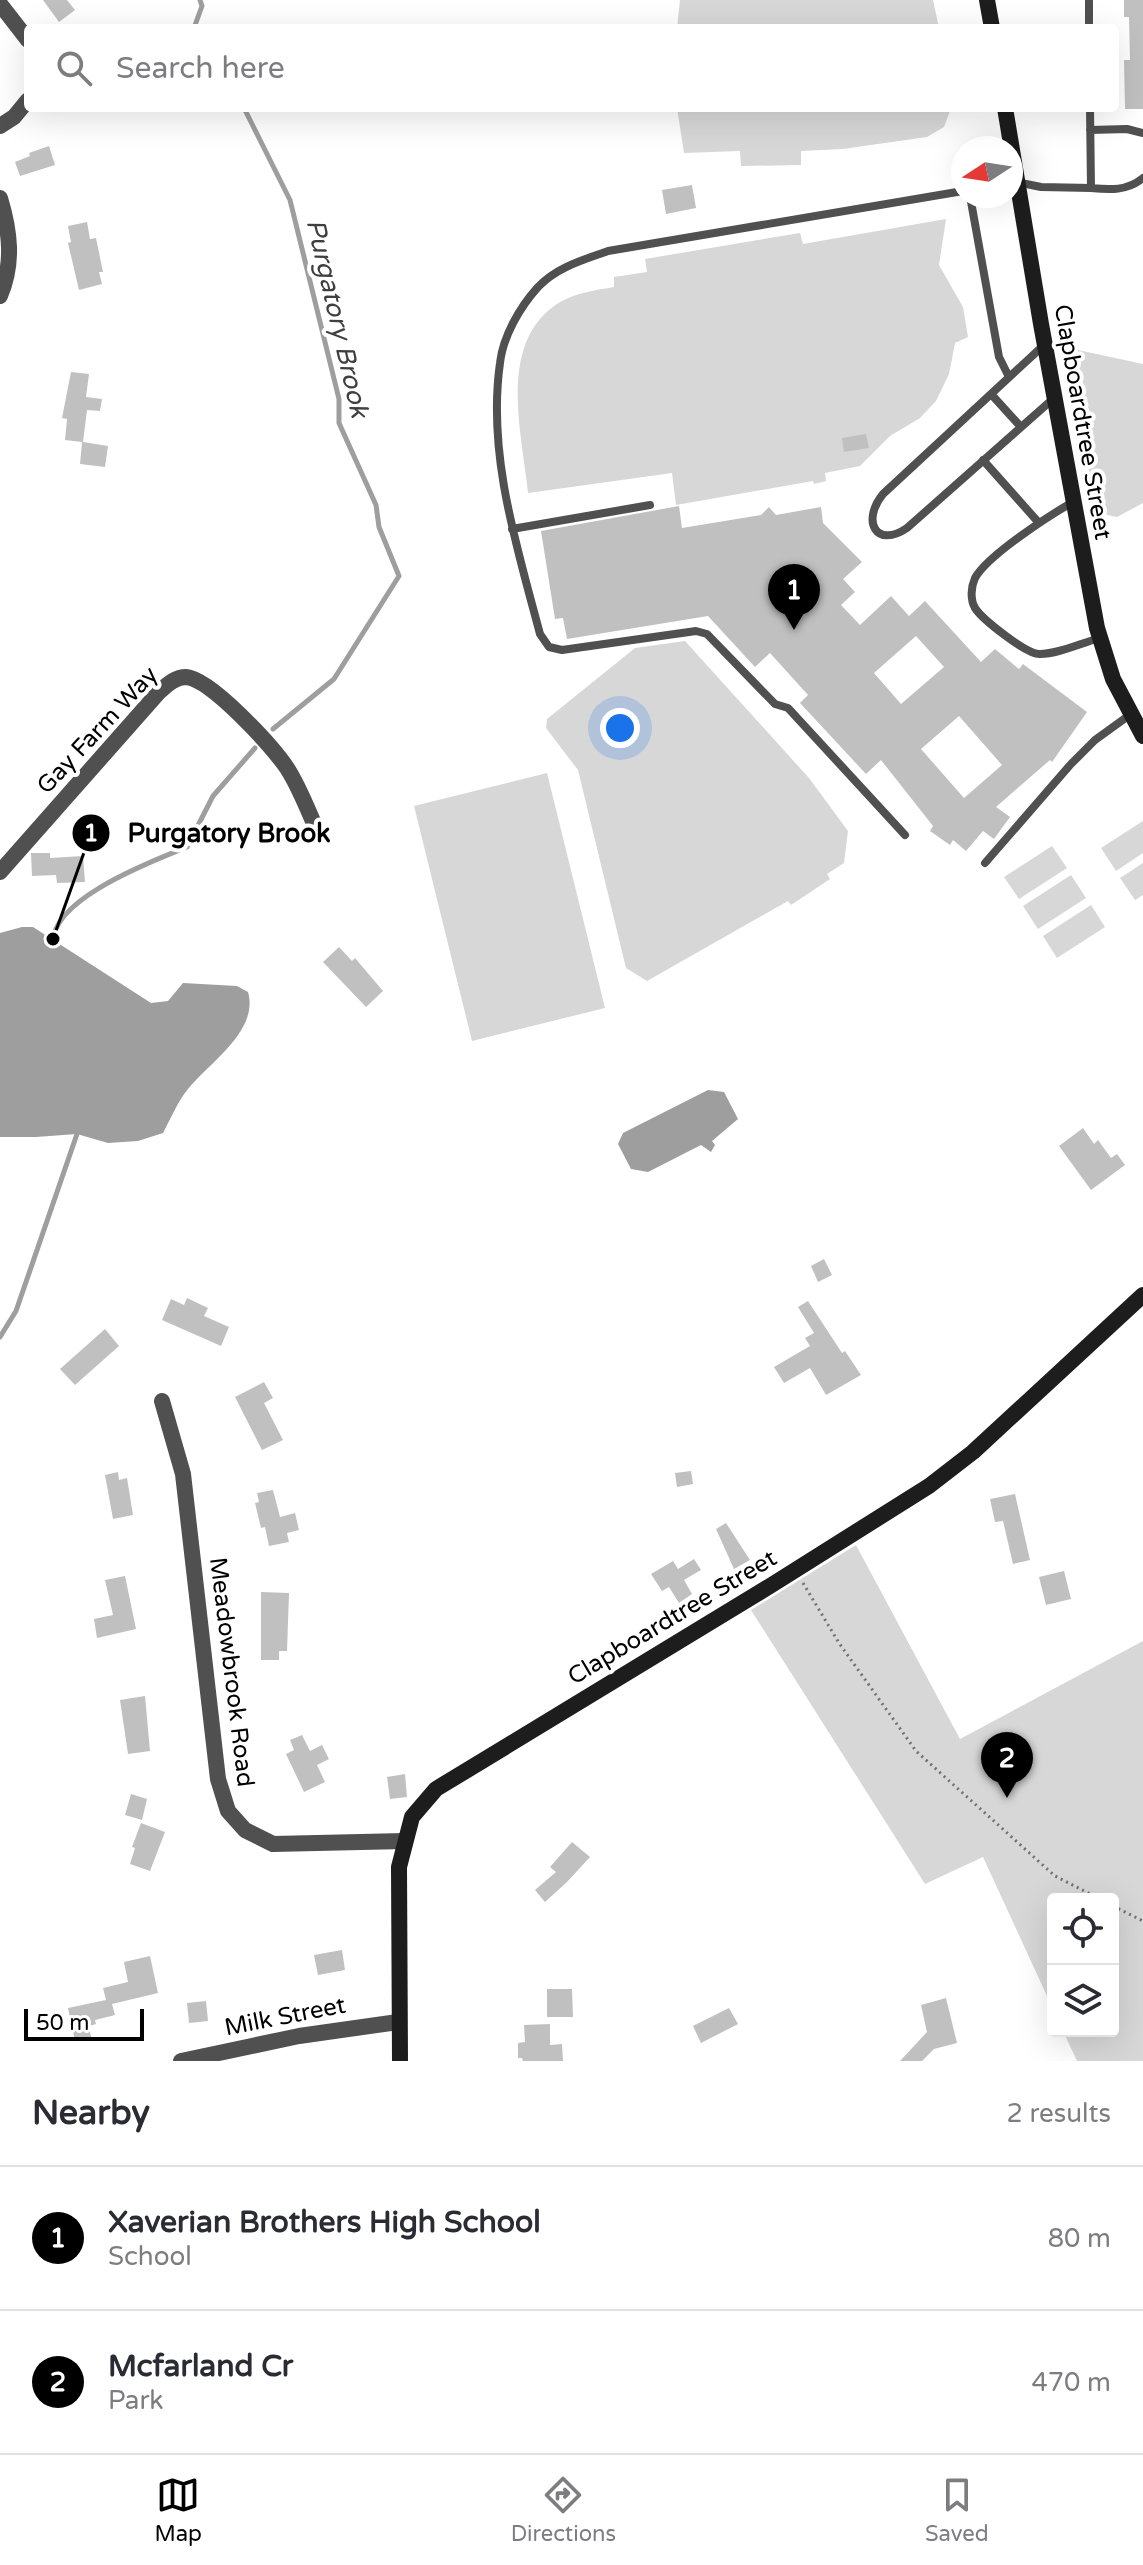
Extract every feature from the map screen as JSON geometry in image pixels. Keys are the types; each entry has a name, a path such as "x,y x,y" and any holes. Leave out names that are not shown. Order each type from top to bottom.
{"main road":[{"path":"987,0 991,24"},
{"name":"Clapboardtree Street","path":"1005,112 1008,136"},
{"name":"Clapboardtree Street","path":"1019,208 1100,638 1113,679 1143,736"},
{"name":"Clapboardtree Street","path":"400,2061 399,1867 412,1817 436,1789 929,1486 973,1452 1143,1295"}],"street":[{"path":"0,4 24,35"},
{"path":"0,126 14,117 24,105"},
{"path":"0,198 10,245 6,283 0,296"},
{"name":"Gay Farm Way","path":"0,872 159,692 182,677 196,679 209,687 261,735 288,769 319,835"},
{"name":"Meadowbrook Road","path":"162,1401 183,1474 218,1779 228,1811 245,1830 273,1844 405,1841"},
{"name":"Milk Street","path":"181,2061 299,2036 398,2022"}],"lane":[{"path":"1089,0 1089,24"},
{"path":"1090,112 1091,188"},
{"path":"1090,130 1127,129 1143,133"},
{"path":"1023,184 1111,191 1134,186 1143,178"},
{"path":"905,835 788,708 775,704 707,634 696,631 562,650 549,647 540,634 512,529 497,422 500,360 516,317 539,286 568,265 608,251 951,193"},
{"path":"972,208 999,357 1009,377"},
{"path":"1045,344 883,494 872,508 871,516 876,530 887,534 901,531 1054,398"},
{"path":"991,394 1021,427"},
{"path":"983,460 1039,523"},
{"path":"1073,502 1039,523 986,565 975,578 972,599 976,610 1029,653 1037,655 1100,638"},
{"path":"512,529 650,505"},
{"path":"985,863 1071,764 1095,740 1131,714"}],"path":[{"path":"795,1571 839,1643 916,1751 1055,1876 1088,1893"},
{"path":"1119,1909 1143,1921"}],"shaded area":[{"path":"680,0 933,0 938,24 677,24"},
{"path":"678,112 950,112 944,127 927,137 843,149 801,151 801,165 741,166 740,151 684,153"},
{"path":"946,219 939,265 963,307 968,337 955,343 949,374 936,401 920,418 890,436 860,466 825,473 826,481 814,484 813,481 676,505 672,473 528,493 519,416 520,364 527,340 540,319 560,302 579,294 614,287 614,277 647,272 645,259 800,233 803,244"},
{"path":"1078,350 1143,364 1143,503 1117,517 1098,513 1078,419"},
{"path":"685,641 809,778 848,831 844,863 827,874 830,879 791,905 788,901 647,981 626,968 578,770 546,728 547,719 635,648"},
{"path":"547,773 605,1008 472,1041 414,806"},
{"path":"1143,821 1143,853 1116,871 1101,848"},
{"path":"1052,846 1067,868 1019,899 1004,877"},
{"path":"1143,863 1143,895 1135,900 1120,878"},
{"path":"1071,875 1086,898 1038,929 1023,906"},
{"path":"1091,905 1105,927 1057,958 1043,936"},
{"path":"33,927 151,1003 168,1001 183,983 237,986 248,992 249,1006 240,1033 184,1094 163,1133 138,1141 108,1143 77,1134 0,1137 0,933"},
{"path":"708,1090 724,1092 738,1119 712,1141 715,1145 711,1152 701,1145 648,1172 631,1169 618,1144 623,1133"},
{"path":"856,1545 960,1739 1143,1641 1143,2061 1077,2061 1066,2037 1119,2037 1119,1893 1047,1893 1047,1996 983,1857 925,1884 751,1610"}],"building":[{"path":"43,0 67,0 75,10 59,22"},
{"path":"1124,0 1143,0 1143,109 1125,109 1124,60 1130,60 1129,17 1124,17"},
{"path":"49,146 55,165 20,176 15,162"},
{"path":"692,185 696,208 666,214 662,190"},
{"path":"87,222 90,239 96,238 103,272 99,272 102,284 79,290 68,243 71,242 68,226"},
{"path":"71,372 89,374 86,397 102,399 100,411 87,410 83,442 108,446 105,467 80,464 82,442 65,440 67,419 62,418"},
{"path":"866,434 869,448 844,452 842,438"},
{"path":"679,506 682,528 761,515 769,507 776,515 821,507 823,523 862,562 843,579 855,592 841,605 860,625 891,596 909,616 925,601 981,662 995,649 1019,669 1023,664 1087,712 1052,762 1050,760 996,807 1010,817 994,839 983,831 966,851 953,840 950,845 930,831 933,826 881,760 866,774 800,703 808,695 770,653 755,667 708,616 567,639 563,618 555,619 541,531","holes":["916,636 944,667 901,704 874,673","959,716 1002,765 964,798 921,749"]},
{"path":"31,853 50,853 50,858 83,856 85,882 57,883 56,875 32,876"},
{"path":"339,947 352,961 355,958 383,991 366,1007 323,962"},
{"path":"1083,1128 1094,1144 1098,1140 1111,1158 1117,1154 1125,1165 1091,1190 1059,1146"},
{"path":"824,1259 832,1275 818,1282 811,1266"},
{"path":"187,1298 208,1308 204,1316 229,1327 221,1346 162,1320 171,1299 184,1305"},
{"path":"808,1301 842,1353 845,1351 861,1375 826,1395 810,1368 784,1383 774,1367 810,1346 805,1338 814,1333 798,1307"},
{"path":"105,1329 119,1346 75,1385 60,1369"},
{"path":"264,1382 273,1398 264,1403 283,1440 262,1450 235,1397"},
{"path":"691,1471 693,1484 677,1487 675,1473"},
{"path":"118,1472 119,1480 127,1478 133,1515 113,1519 105,1475"},
{"path":"273,1490 280,1517 295,1513 299,1530 287,1533 289,1542 269,1546 255,1503 259,1502 257,1493"},
{"path":"1015,1494 1030,1560 1013,1564 1003,1521 995,1522 990,1499"},
{"path":"726,1523 750,1560 734,1569 716,1529"},
{"path":"694,1559 701,1570 684,1580 692,1594 679,1603 669,1587 662,1591 651,1574 673,1561 678,1569"},
{"path":"1064,1571 1071,1599 1046,1605 1039,1577"},
{"path":"125,1576 136,1629 97,1638 94,1619 113,1615 105,1580"},
{"path":"261,1592 289,1593 287,1651 279,1651 279,1660 261,1660"},
{"path":"145,1696 150,1751 128,1754 120,1700"},
{"path":"302,1735 310,1751 322,1745 329,1759 317,1765 325,1782 304,1792 286,1754 294,1750 290,1740"},
{"path":"405,1774 407,1797 390,1799 387,1777"},
{"path":"131,1794 147,1799 142,1820 125,1815"},
{"path":"141,1823 165,1832 150,1871 130,1864 135,1848 132,1847"},
{"path":"572,1842 590,1857 545,1902 535,1890 556,1872 550,1867"},
{"path":"342,1950 345,1970 318,1975 314,1955"},
{"path":"150,1956 158,1993 112,2004 115,2015 95,2020 96,2024 89,2026 91,2037 75,2041 68,2008 106,2000 103,1988 128,1982 124,1962"},
{"path":"547,1989 572,1989 573,2017 547,2017"},
{"path":"946,1998 957,2043 934,2049 922,2061 900,2061 927,2032 921,2005"},
{"path":"206,2001 208,2021 189,2023 187,2003"},
{"path":"729,2008 738,2024 701,2043 693,2026"},
{"path":"550,2024 550,2045 562,2044 563,2061 523,2061 518,2058 518,2043 525,2042 524,2025"}],"waterway":[{"name":"Purgatory Brook","path":"195,24 202,6 200,0"},
{"name":"Purgatory Brook","path":"246,112 290,200 339,399 339,423 376,505 379,527 399,576 334,679 273,729"},
{"name":"Purgatory Brook","path":"53,944 57,927 85,897 129,872 187,847 213,796 255,748"},
{"name":"Purgatory Brook","path":"0,1337 16,1311 77,1134 76,1129"}],"place":[{"name":"Xaverian Brothers High School","path":"794,630"},
{"name":"Purgatory Brook","path":"53,939"},
{"name":"Mcfarland Cr","path":"1007,1798"}]}
